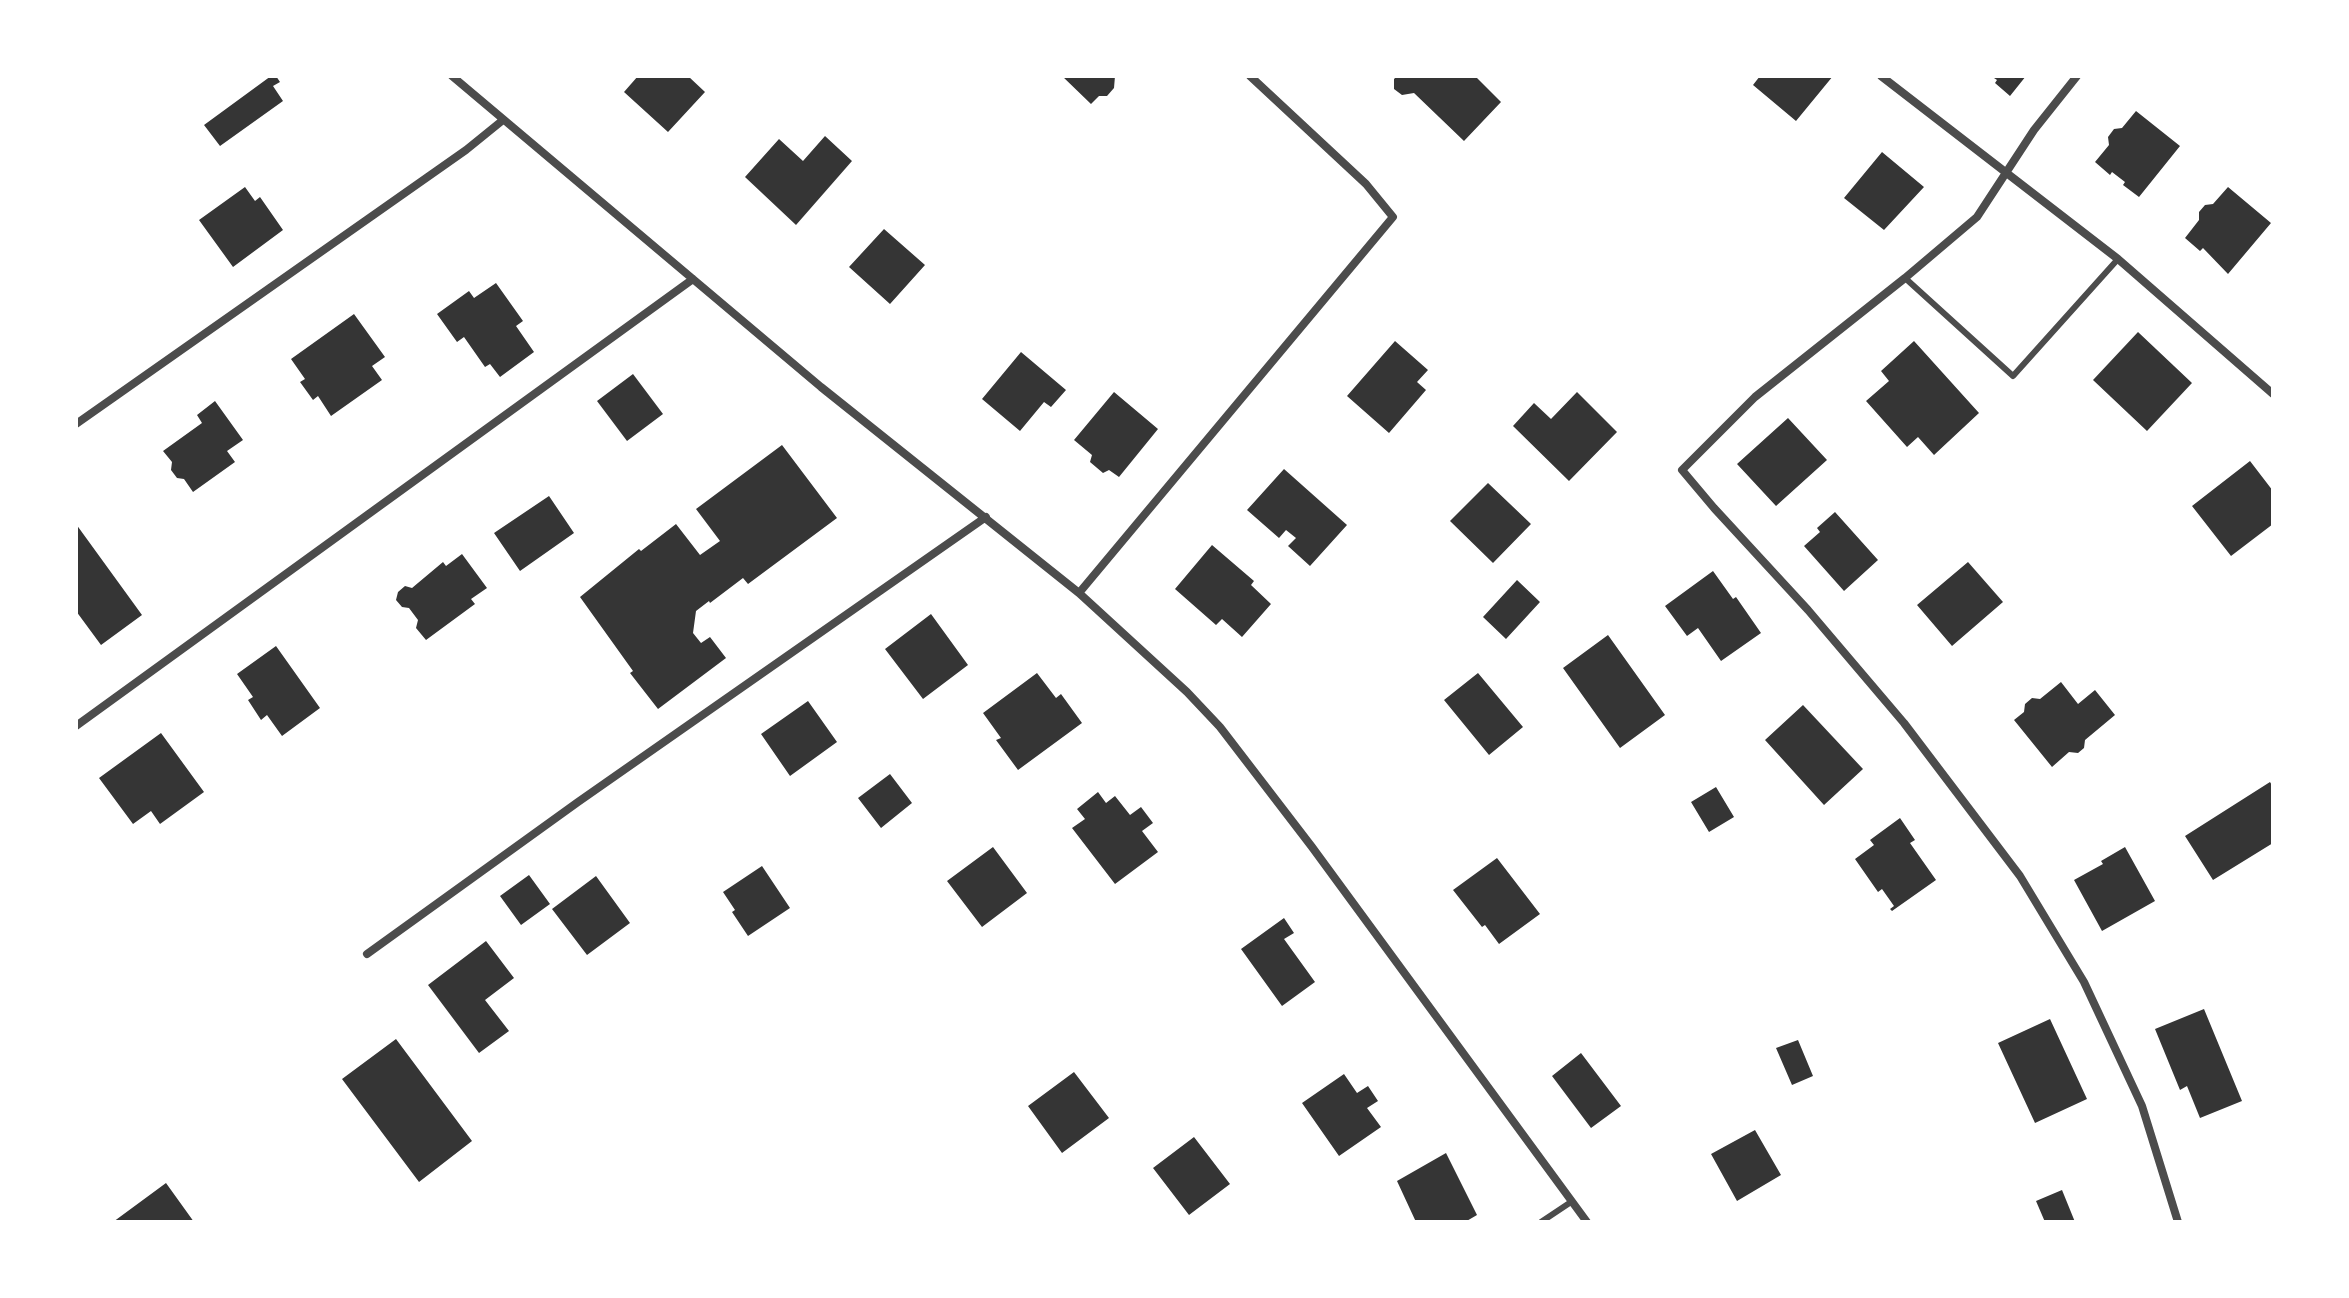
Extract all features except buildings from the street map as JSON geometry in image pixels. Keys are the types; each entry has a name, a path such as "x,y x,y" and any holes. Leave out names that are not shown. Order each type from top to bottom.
{"street":[{"path":"452,76 821,387 1079,593 1187,692 1220,727 1312,847 1587,1222"},
{"path":"1079,593 1393,217 1366,184 1250,76"},
{"path":"1881,76 2118,259 2273,394"},
{"path":"2077,76 2034,130 1977,217 1755,397 1682,470 1904,723 2020,876 2084,982 2142,1106 2178,1222"},
{"path":"76,424 466,150 503,120"},
{"path":"76,726 693,279"},
{"path":"367,954 578,802 986,517"}],"lane":[{"path":"1905,278 2013,376 2118,259"},
{"path":"1541,1222 1571,1202"}]}
